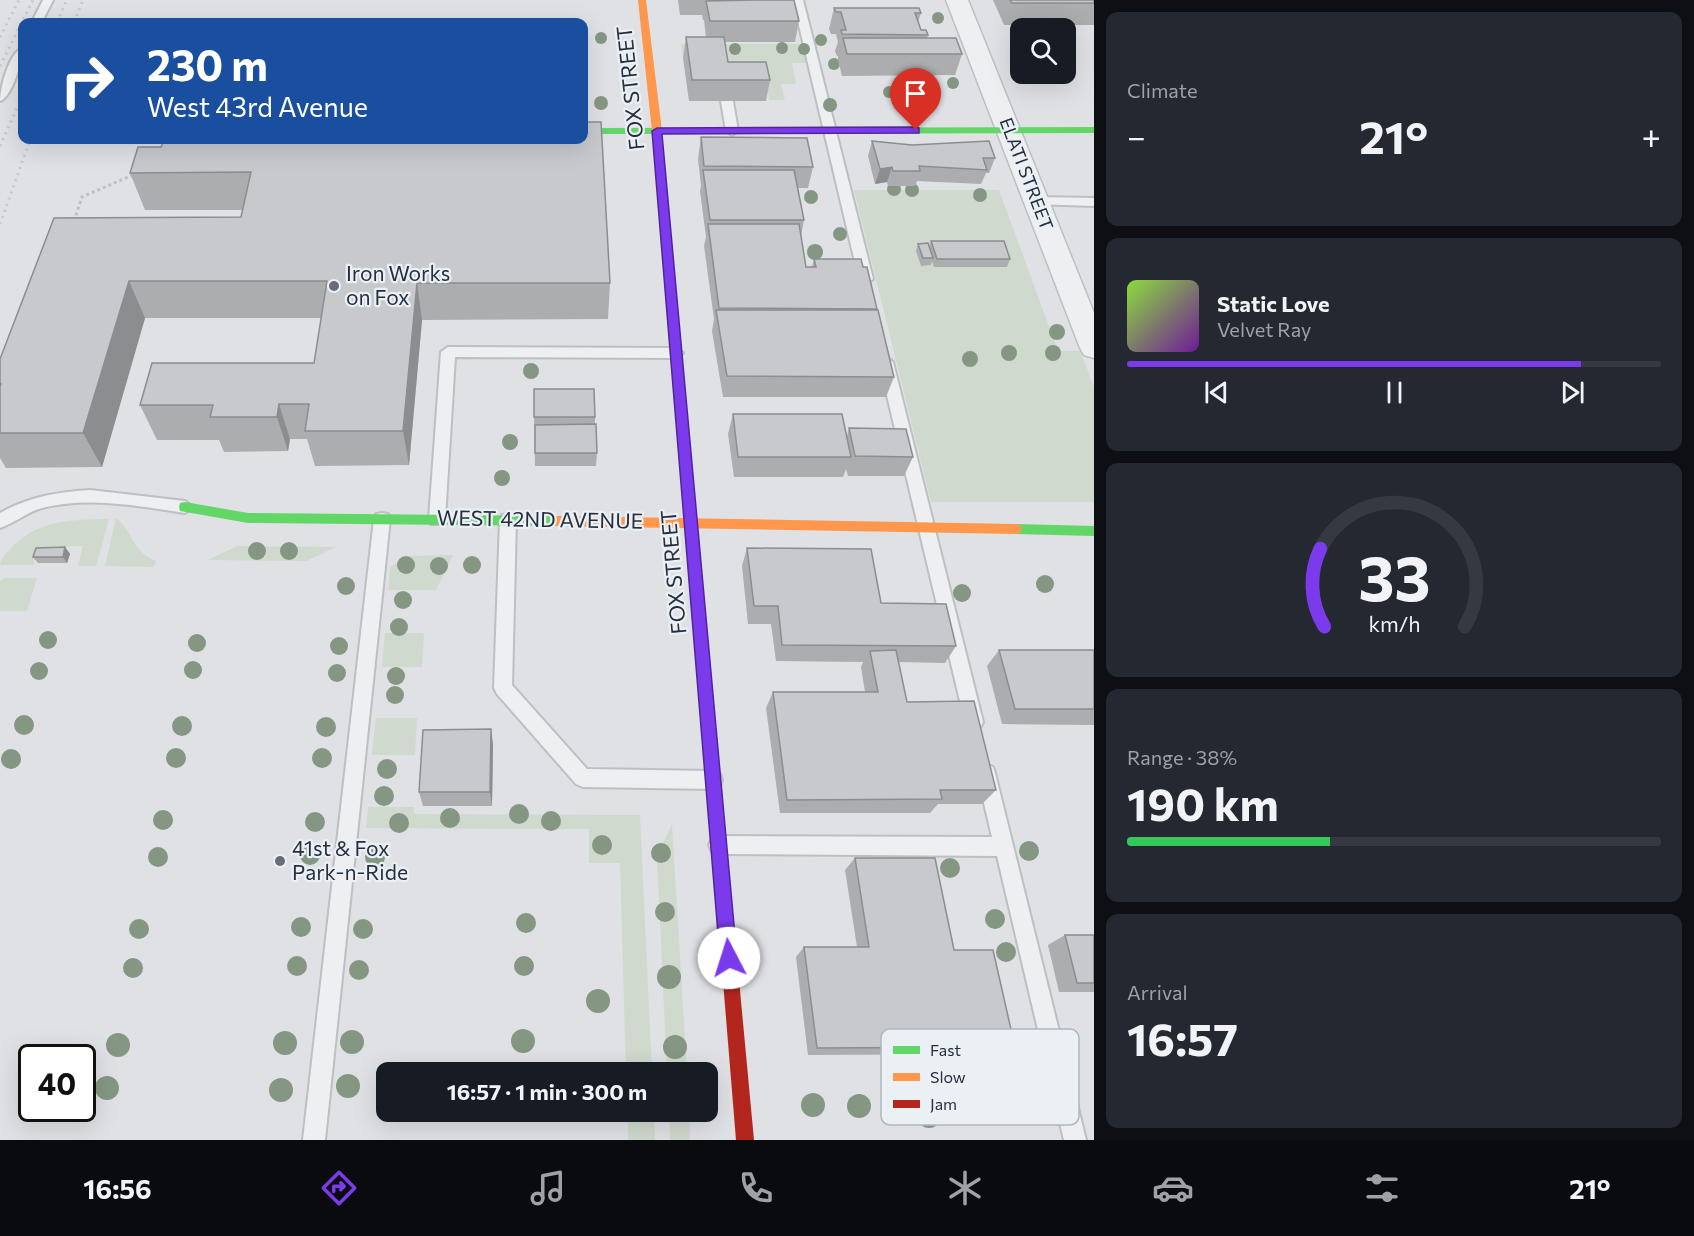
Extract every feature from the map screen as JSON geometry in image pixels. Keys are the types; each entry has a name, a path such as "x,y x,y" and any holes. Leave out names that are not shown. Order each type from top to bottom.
{"street":[{"name":"FOX STREET","path":"642,0 657,131 745,1140"},
{"name":"ELATI STREET","path":"957,0 1094,348"},
{"path":"588,131 1094,130"},
{"name":"WEST 42ND AVENUE","path":"185,507 248,518 691,522 1094,531"}],"lane":[{"path":"39,18 48,0"},
{"path":"798,0 871,299"},
{"path":"0,98 18,60"},
{"path":"727,101 732,131"},
{"path":"1036,201 1094,201"},
{"path":"881,344 1048,1029"},
{"path":"437,519 448,352 676,353"},
{"name":"WEST 42ND AVENUE","path":"0,521 33,503 57,498 131,498 185,507"},
{"path":"314,1140 382,519"},
{"path":"508,520 503,688 583,778 713,780"},
{"path":"719,845 1004,847"},
{"path":"1071,1125 1075,1140"}],"path":[{"path":"70,231 82,197 144,170"}],"shaded area":[{"path":"681,44 805,44 809,63 792,63 796,84 781,84 785,100 769,100 766,82 729,82 724,57 683,57"},
{"path":"854,190 999,190 1058,351 1080,351 1094,387 1094,502 931,502"},
{"path":"116,518 122,523 141,552 156,561 154,567 105,566"},
{"path":"109,519 96,566 78,566 83,546 38,547 33,565 0,565 3,557 13,546 34,531 70,521"},
{"path":"237,546 336,547 306,561 208,560"},
{"path":"453,555 436,590 388,590 390,567 410,556"},
{"path":"5,578 37,578 27,611 0,611 0,581"},
{"path":"385,633 424,633 422,667 382,667"},
{"path":"376,718 417,718 415,755 372,755"},
{"path":"368,807 414,807 414,814 640,815 652,1062 626,1062 620,863 589,863 589,829 366,828"},
{"path":"672,824 686,1062 667,1062 657,857"},
{"path":"628,1122 654,1122 655,1140 628,1140"},
{"path":"669,1122 689,1122 690,1140 670,1140"}],"building":[{"path":"794,0 799,21 710,21 706,1"},
{"path":"1010,0 1094,0 1094,3 1012,3"},
{"path":"834,8 919,8 921,13 915,13 921,30 926,30 928,35 842,34 841,30 846,30 841,12 836,12"},
{"path":"686,37 724,37 728,62 766,62 770,80 692,80"},
{"path":"843,38 956,38 962,54 847,54"},
{"name":"Iron Works on Fox","path":"588,122 601,122 610,283 417,283 403,431 305,431 309,404 279,404 277,417 210,417 213,405 140,405 152,363 314,363 327,281 129,281 83,433 0,433 0,359 54,218 241,217 251,172 130,173 138,147 161,147 162,144 588,144"},
{"path":"701,137 807,138 813,167 704,166"},
{"path":"872,141 912,145 989,141 995,158 983,158 987,170 919,166 920,171 893,171 892,167 880,169"},
{"path":"703,170 794,170 804,220 710,220"},
{"path":"708,224 799,224 806,267 816,267 814,259 861,259 863,267 867,267 877,309 719,308"},
{"path":"931,241 1004,241 1010,259 937,259"},
{"path":"928,243 933,258 923,258 918,244"},
{"path":"716,310 878,310 894,377 727,376"},
{"path":"534,389 594,389 595,417 534,417"},
{"path":"733,414 842,414 851,457 738,457"},
{"path":"596,424 597,453 535,453 535,425"},
{"path":"849,428 906,429 913,457 855,456"},
{"path":"65,547 63,557 33,557 36,548"},
{"path":"747,548 871,549 881,603 946,604 956,646 782,645 778,606 754,606"},
{"path":"896,650 907,702 974,701 996,790 940,790 942,799 787,800 773,692 878,692 870,651"},
{"path":"999,650 1094,650 1094,709 1015,709"},
{"path":"491,729 490,792 419,792 423,730"},
{"path":"855,858 935,858 954,950 993,950 1011,1029 881,1029 881,1048 817,1048 804,947 869,947"},
{"path":"1065,935 1094,935 1094,983 1077,983"}],"railway":[{"path":"0,37 19,0"},
{"path":"24,18 33,0"},
{"path":"59,18 67,0"},
{"path":"76,18 83,0"},
{"path":"0,66 18,30"},
{"path":"0,146 18,106"},
{"path":"0,224 29,144"}],"traffic: fast":[{"path":"588,131 1094,130"},
{"path":"676,354 730,969"},
{"path":"185,507 248,518 558,521"},
{"path":"1015,529 1094,531"}],"traffic: slow":[{"path":"642,0 657,131 676,354"},
{"path":"558,521 1015,529"}],"traffic: jam":[{"path":"730,969 745,1140"}],"place":[{"name":"Iron Works on Fox","path":"334,286"},
{"name":"41st & Fox Park-n-Ride","path":"280,861"}],"route":[{"path":"729,958 657,131 916,130"}]}
